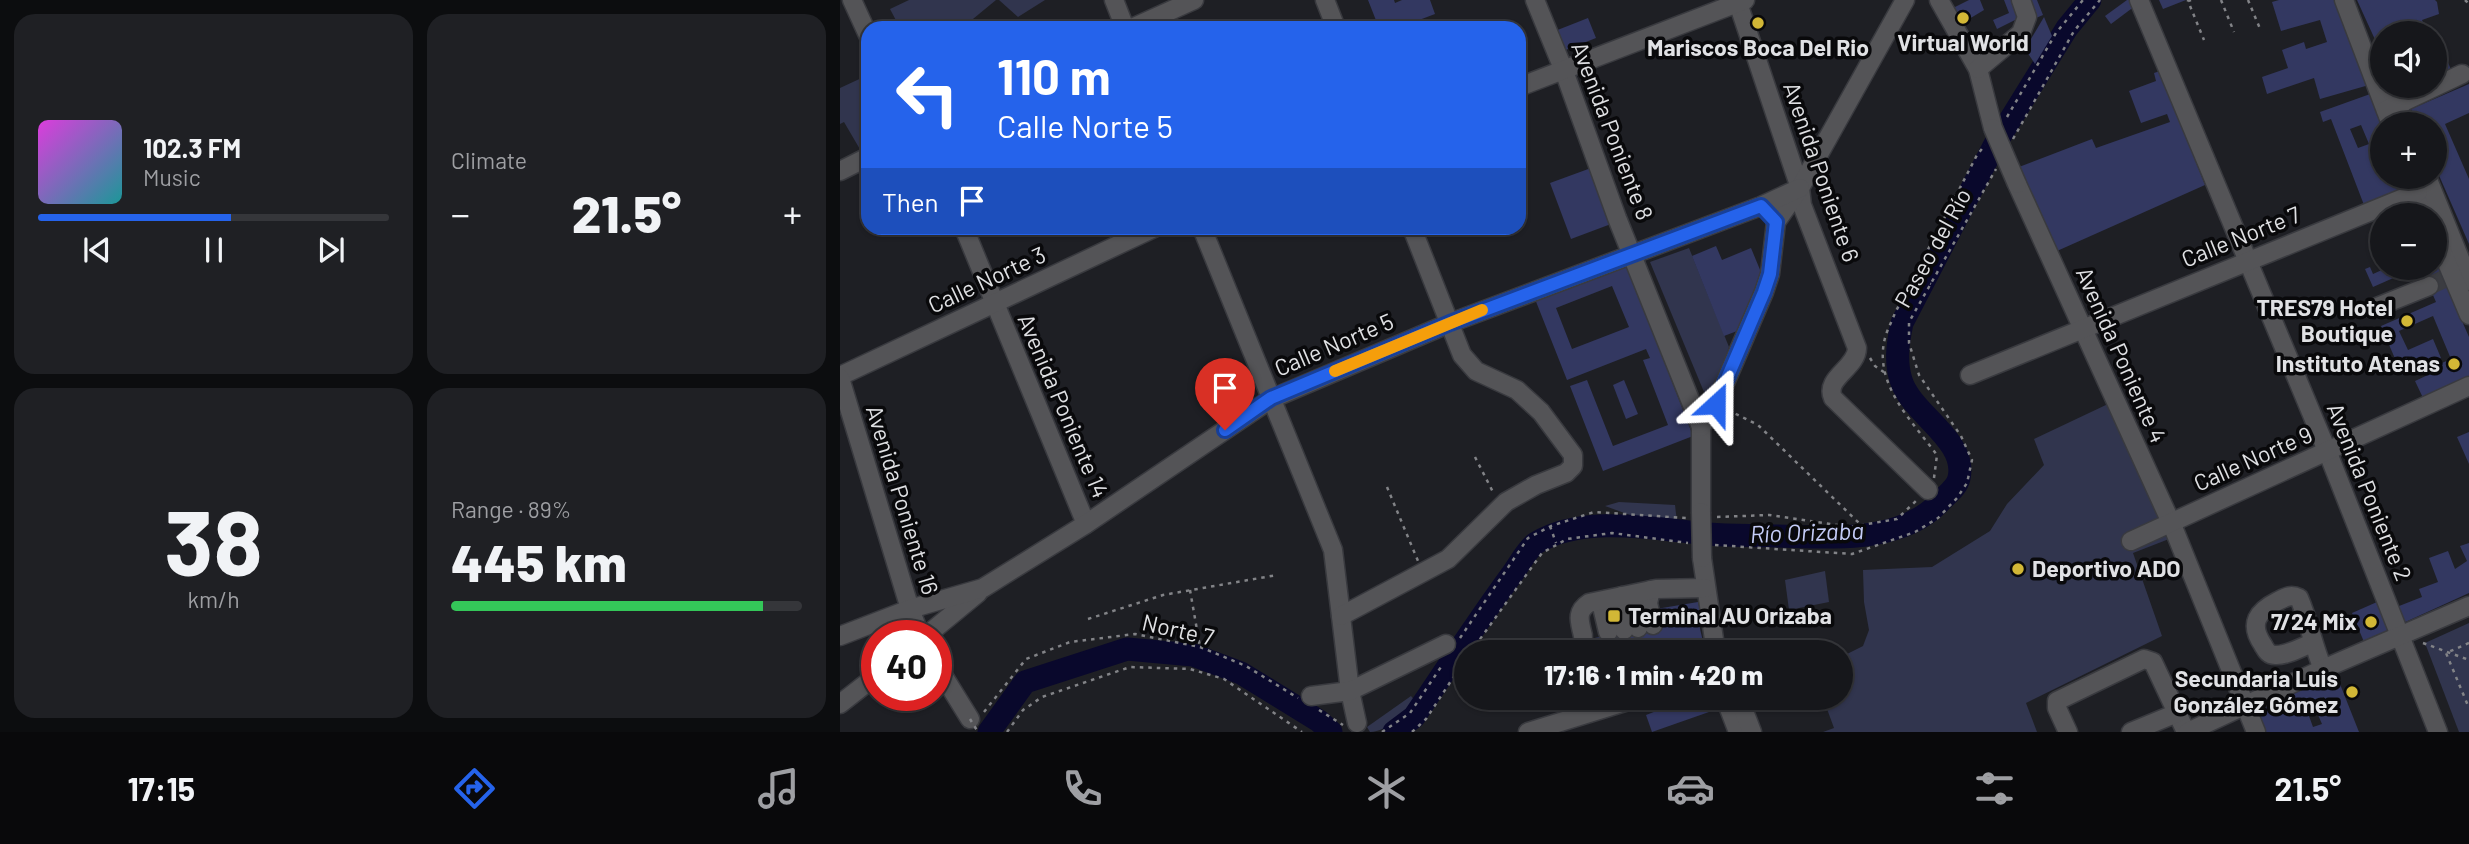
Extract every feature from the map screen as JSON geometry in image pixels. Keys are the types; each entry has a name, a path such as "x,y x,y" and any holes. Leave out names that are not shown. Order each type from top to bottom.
{"street":[{"path":"852,0 862,21"},
{"path":"1115,0 1122,21"},
{"path":"1148,21 1194,0"},
{"path":"1325,0 1333,21"},
{"name":"Avenida Poniente 8","path":"1535,0 1701,427 1701,548 1715,640"},
{"path":"1701,427 1716,404 1764,292 1770,274 1776,222 1800,188 1905,0"},
{"name":"Avenida Poniente 4","path":"1939,0 1978,69 1993,128 2170,522 2256,732"},
{"path":"1978,69 2021,33 2027,17 2021,0"},
{"name":"Avenida Poniente 2","path":"2139,0 2328,453 2438,732"},
{"path":"2344,0 2370,58"},
{"path":"1526,85 1740,1"},
{"name":"Avenida Poniente 6","path":"1740,1 1800,188 1802,205 1856,354"},
{"path":"2393,112 2462,74"},
{"path":"840,171 861,160"},
{"name":"Calle Norte 5","path":"840,636 909,609 984,588 1086,524 1271,398 1450,323 1761,206 1800,188"},
{"name":"Calle Norte 7","path":"1970,375 2246,260 2403,189"},
{"path":"2422,189 2469,315"},
{"path":"1761,206 1776,222"},
{"name":"Avenida Poniente 14","path":"967,235 1086,524"},
{"name":"Calle Norte 3","path":"840,377 1139,235"},
{"path":"1205,235 1333,550 1350,691 1350,724"},
{"path":"1341,615 1457,553 1501,507 1521,492 1566,473 1573,466 1573,455 1528,399 1517,390 1486,377 1468,364 1462,355 1415,235"},
{"path":"2447,262 2455,280"},
{"path":"2372,309 2455,280"},
{"path":"1856,354 1832,385 1830,392 1833,398 1928,490"},
{"name":"Avenida Poniente 16","path":"840,377 914,620"},
{"name":"Calle Norte 9","path":"2131,541 2328,453 2469,386"},
{"path":"945,620 984,588"},
{"path":"1619,630 1594,613 1621,597 1705,588"},
{"path":"1619,630 1648,603 1621,597"},
{"path":"1619,630 1621,597"},
{"path":"2068,732 2057,708 2057,701 2144,659 2153,662 2187,732 2469,606"},
{"path":"2312,643 2323,669"},
{"path":"1308,700 1350,691 1446,644"},
{"path":"840,704 861,688"},
{"path":"952,689 975,725"},
{"path":"1528,732 1572,726 1610,710"},
{"path":"1730,710 1738,732"},
{"path":"1744,710 1752,732"},
{"path":"2132,732 2177,713"}],"path":[{"path":"2008,148 2074,31 2100,0"},
{"path":"2190,0 2188,1 2204,40"},
{"path":"2221,0 2235,32"},
{"path":"2248,0 2261,31"},
{"path":"2465,0 2469,4"},
{"name":"Paseo del Río","path":"1556,544 1567,539 1612,533 1701,548 1852,554 1915,532 1938,518 1967,483 1972,460 1961,436 1919,375 1909,343 1909,322 2002,159"},
{"path":"1914,276 1931,284"},
{"path":"1856,354 1869,356 1875,366 1885,373"},
{"path":"1716,404 1758,425 1861,525"},
{"path":"1475,457 1501,507"},
{"path":"1387,487 1423,573"},
{"path":"1479,640 1542,553 1556,544 1550,527"},
{"path":"1088,619 1163,595 1277,575"},
{"path":"1190,590 1200,648"},
{"name":"Norte 7","path":"975,725 1026,659 1070,642 1135,634 1200,648 1246,666 1350,724"},
{"path":"2399,635 2469,660"},
{"path":"2446,653 2469,643"},
{"path":"2446,653 2469,708"},
{"path":"1007,732 1023,710 1042,697 1130,667 1190,669 1224,680 1302,732"},
{"path":"1412,732 1426,719 1454,676"}],"shaded area":[{"path":"909,0 996,0 970,21 896,21 890,9"},
{"path":"999,0 1045,0 1018,17"},
{"path":"861,78 861,151 844,122 840,124 840,88"},
{"path":"1689,248 1729,347 1709,404 1650,262"},
{"name":"Deportivo ADO","path":"2108,404 2169,539 2133,553 2162,636 2026,703 2037,732 1823,732 1834,728 1827,710 1853,710 1853,651 1863,646 1869,630 1864,602 1863,570 1932,567 1990,531 2007,504 2044,465 2034,439"},
{"path":"1619,502 1675,505 1677,522 1666,528 1605,506"},
{"path":"1825,571 1829,602 1789,610 1785,580"},
{"path":"2469,623 2469,732 2459,732 2425,643"},
{"path":"1411,696 1415,701 1401,716 1383,729 1370,732 1367,727"}],"building":[{"path":"1368,0 1394,0 1395,3 1402,0 1430,0 1435,14 1416,21 1376,21"},
{"name":"Virtual World","path":"1969,0 1980,0 1984,10 1959,25 1951,9"},
{"path":"2004,0 2016,0 2023,16 1997,29 1993,20 2009,13"},
{"path":"2029,0 2037,0 2043,15 2036,18"},
{"path":"2131,0 2135,6 2111,24 2105,16"},
{"path":"2159,0 2186,0 2163,9"},
{"path":"2338,0 2369,85 2320,99 2314,78 2267,94 2262,77 2288,68 2282,50 2304,42 2306,49 2327,42 2320,20 2281,31 2272,2"},
{"path":"2357,0 2437,2 2439,14 2422,21 2370,21 2370,29"},
{"path":"2044,17 2052,36 2035,64 2025,49"},
{"path":"1588,18 1596,38 1563,51 1555,31"},
{"path":"2447,60 2452,72 2447,74"},
{"path":"2160,71 2205,185 2057,251 2019,167 2092,139 2096,148 2170,122 2167,114 2141,123 2129,91 2156,81 2154,73"},
{"path":"2469,84 2469,113 2447,123 2447,112 2412,112 2411,109 2437,98 2447,98 2447,93"},
{"path":"2370,94 2370,98 2374,98 2379,112 2370,112 2370,189 2406,189 2364,205 2331,119 2323,122 2320,112","holes":["2361,125 2369,144 2358,148 2350,129"]},
{"path":"2447,129 2469,179 2469,244 2445,189"},
{"path":"1591,168 1611,224 1571,239 1550,183"},
{"path":"1716,246 1722,260 1751,248 1763,277 1745,328 1724,336 1692,256"},
{"path":"1627,265 1693,436 1603,471 1570,386 1587,380 1613,446 1668,425 1643,360 1650,358 1646,349 1567,380 1535,299","holes":["1612,286 1629,327 1572,349 1556,308"]},
{"path":"2370,267 2370,280 2389,280 2373,287 2365,269"},
{"path":"2426,280 2444,280 2469,337 2469,380 2424,400 2415,381 2430,374 2428,369 2451,359 2433,316 2399,331 2408,350 2433,339 2441,358 2402,375 2381,326 2436,302"},
{"path":"1624,380 1638,414 1626,419 1613,385"},
{"path":"2469,432 2469,464 2457,437"},
{"path":"2469,543 2469,593 2401,624 2394,608 2422,597 2419,589 2438,582 2429,558 2448,551 2455,569 2467,561 2460,546"},
{"path":"1698,602 1701,615 1697,616 1703,640 1584,640 1659,626 1656,609"},
{"name":"7/24 Mix","path":"2377,602 2389,630 2364,642 2352,613"},
{"path":"2336,674 2359,732 2266,732 2257,711","holes":["2324,697 2327,703 2315,708 2322,724 2313,727 2305,705"]},
{"path":"1659,710 1709,712 1652,732 1646,715"}],"waterway":[{"name":"Río Orizaba","path":"1394,732 1414,717 1529,550 1536,543 1555,534 1597,526 1620,526 1725,535 1863,535 1904,526 1923,516 1951,491 1959,478 1960,464 1955,451 1916,404 1901,380 1898,344 1902,323 1994,146 2067,28 2090,0"},
{"name":"Río Orizaba","path":"989,732 1025,682 1127,649 1193,655 1241,673 1319,721 1331,732"}],"tunnel":[{"path":"2429,286 2442,280"}],"slow traffic":[{"path":"1335,371 1482,310"}],"place":[{"name":"Virtual World","path":"1963,18"},
{"name":"Mariscos Boca Del Rio","path":"1758,23"},
{"name":"TRES79 Hotel Boutique","path":"2407,321"},
{"name":"Instituto Atenas","path":"2454,364"},
{"name":"Deportivo ADO","path":"2018,569"},
{"name":"Terminal AU Orizaba","path":"1614,616"},
{"name":"7/24 Mix","path":"2371,622"},
{"name":"Secundaria Luis González Gómez","path":"2352,692"}],"route":[{"path":"1225,430 1271,398 1450,323 1761,206 1776,222 1770,274 1716,404"}]}
